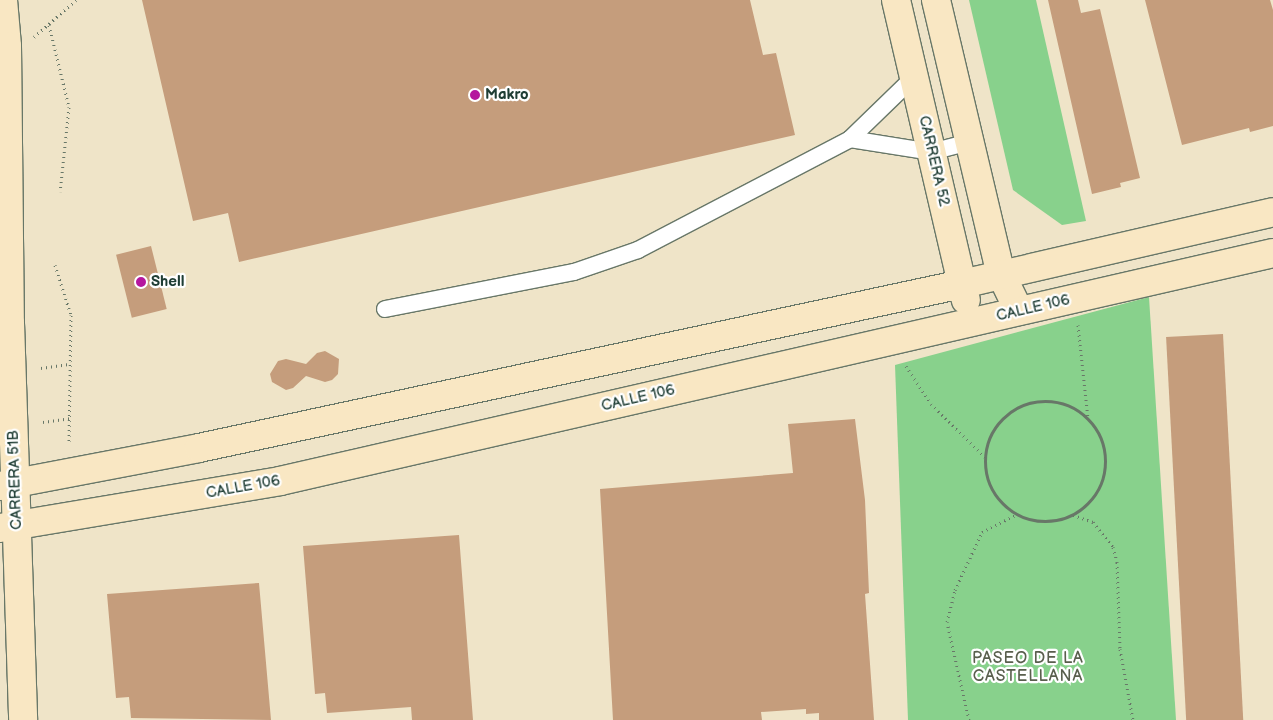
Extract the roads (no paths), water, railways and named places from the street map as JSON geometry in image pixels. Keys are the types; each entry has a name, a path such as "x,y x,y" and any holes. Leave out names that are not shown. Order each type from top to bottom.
{"street":[{"name":"CARRERA 51B","path":"3,0 8,527 24,720"},
{"name":"CARRERA 52","path":"896,0 972,322"},
{"path":"936,0 1001,274 1019,311"},
{"path":"8,484 208,446 962,284 1273,212"},
{"name":"CALLE 106","path":"8,527 280,481 1273,253"}],"lane":[{"path":"385,308 606,264 638,250 850,139 914,77"},
{"path":"850,139 932,152 970,142"}],"place":[{"name":"Makro","path":"475,95"},
{"name":"Shell","path":"141,282"}],"district":[{"name":"PASEO DE LA CASTELLANA","path":"1028,668"}]}
